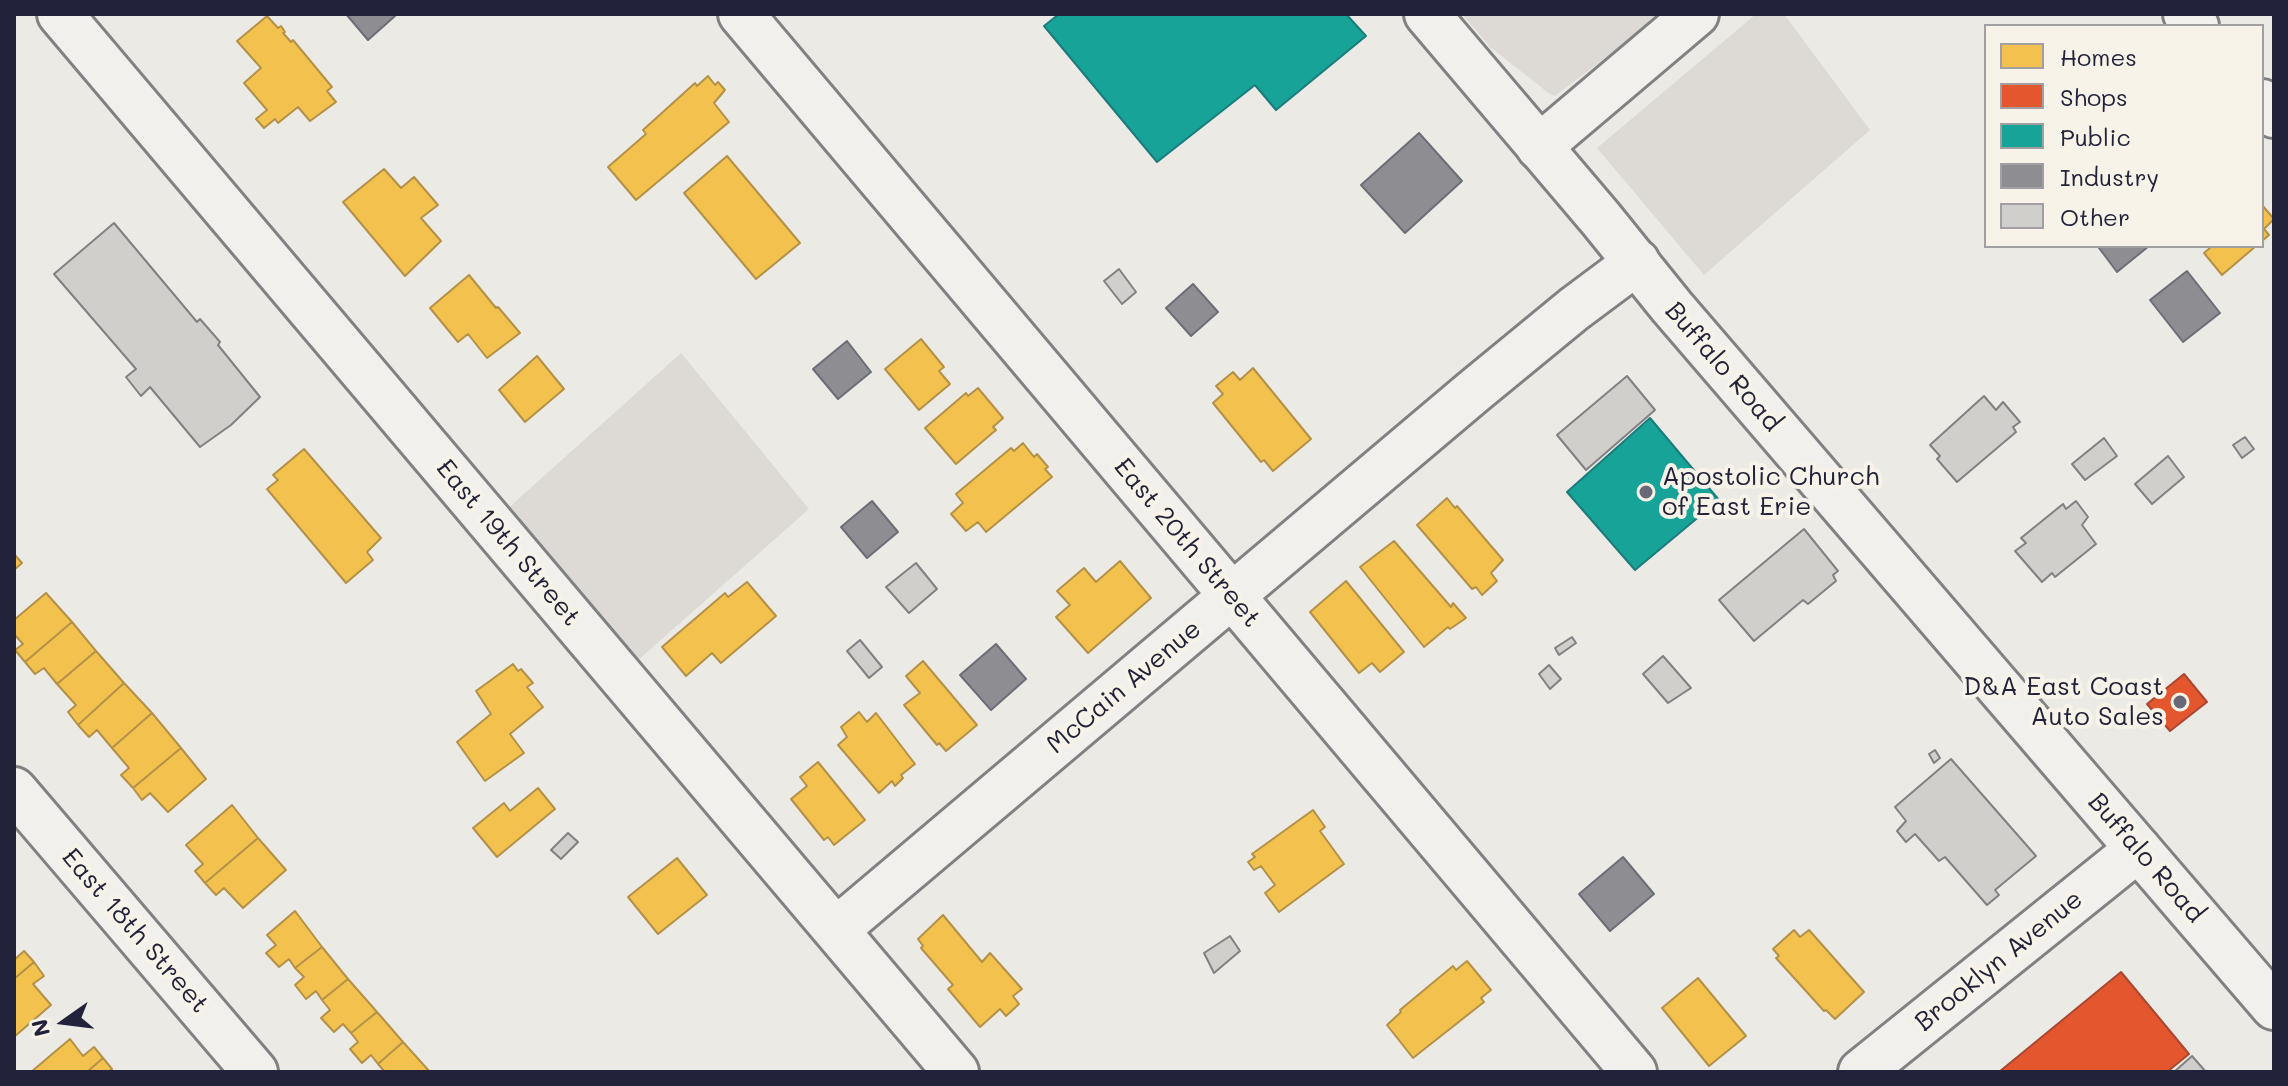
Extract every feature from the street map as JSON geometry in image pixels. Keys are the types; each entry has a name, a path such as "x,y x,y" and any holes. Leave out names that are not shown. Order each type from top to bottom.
{"street":[{"name":"East 19th Street","path":"60,14 956,1072"},
{"name":"East 20th Street","path":"741,14 1634,1072"},
{"name":"Buffalo Road","path":"1427,14 1664,298 2274,1007"},
{"path":"1539,147 1696,14"},
{"name":"McCain Avenue","path":"836,930 1562,318 1637,262"},
{"name":"East 18th Street","path":"14,790 255,1072"},
{"name":"Brooklyn Avenue","path":"1861,1072 2138,849"}],"shaded area":[{"path":"1462,14 1663,14 1555,96 1490,47"},
{"path":"1756,14 1784,14 1870,130 1704,275 1597,148"},
{"path":"681,353 809,509 637,661 506,510"}],"building: Homes":[{"path":"267,16 278,28 281,26 283,33 291,42 293,40 332,87 327,91 336,102 310,121 298,107 278,123 275,119 264,128 256,119 267,110 244,83 261,68 237,41"},
{"path":"708,76 715,85 718,82 725,90 714,103 729,122 636,200 608,167 646,134 643,130 695,83 697,86"},
{"path":"727,156 800,243 756,279 684,193"},
{"path":"384,169 401,188 414,177 438,205 421,218 441,241 405,276 343,202"},
{"path":"2264,207 2274,219 2264,229"},
{"path":"2210,248 2254,248 2222,275 2204,253"},
{"path":"469,275 520,333 487,358 468,334 458,342 430,308"},
{"path":"921,339 944,367 939,371 950,384 919,410 885,369"},
{"path":"537,356 564,389 525,422 499,390"},
{"path":"1253,368 1311,439 1273,471 1264,460 1261,462 1213,403 1223,394 1216,386 1233,372 1240,380"},
{"path":"978,388 1003,418 993,427 996,430 956,464 925,428 966,393 968,396"},
{"path":"1023,443 1034,457 1037,454 1052,477 986,532 978,522 966,531 951,514 963,503 956,494 1011,448 1014,451"},
{"path":"304,449 381,538 367,552 373,560 346,583 267,489 278,480 273,475"},
{"path":"1447,498 1503,560 1491,573 1497,581 1482,595 1476,587 1472,589 1417,525"},
{"path":"1394,541 1451,607 1453,603 1466,618 1450,629 1448,627 1424,647 1360,567"},
{"path":"14,554 22,563 14,570"},
{"path":"1120,561 1151,598 1088,653 1056,617 1070,605 1057,591 1084,568 1096,582"},
{"path":"1346,581 1404,652 1380,672 1372,663 1359,673 1310,612"},
{"path":"747,582 776,616 721,663 712,653 686,676 662,647 725,593 728,597"},
{"path":"46,593 72,622 25,662 15,650 23,644 14,634 14,620"},
{"path":"72,622 96,651 57,684 44,668 35,674 25,662"},
{"path":"96,651 124,683 78,725 68,712 76,705 57,684"},
{"path":"923,661 977,725 946,751 939,743 937,745 904,705 920,693 906,676"},
{"path":"513,664 533,683 527,687 543,707 510,734 524,753 485,781 457,742 491,714 476,691"},
{"path":"124,683 152,713 112,748 97,730 89,737 78,725"},
{"path":"859,712 867,722 876,713 915,764 901,775 903,778 895,786 892,781 879,793 838,745 847,737 841,727"},
{"path":"152,713 181,748 133,788 121,775 129,768 112,748"},
{"path":"181,748 206,779 168,812 150,793 142,800 133,788"},
{"path":"818,762 865,820 834,845 828,837 824,840 791,799 807,786 800,777"},
{"path":"538,788 555,809 497,857 473,828 504,803 510,811"},
{"path":"232,805 258,838 205,883 195,871 203,864 186,845"},
{"path":"1313,810 1325,827 1320,831 1344,864 1279,912 1265,893 1275,885 1261,866 1254,870 1248,862 1255,857 1252,854"},
{"path":"258,838 286,870 243,908 224,888 216,895 205,883"},
{"path":"677,858 707,895 658,934 628,897"},
{"path":"295,911 322,947 295,968 289,959 279,967 266,953 276,945 267,935"},
{"path":"943,915 982,962 990,953 1022,989 1013,996 1019,1004 1006,1016 1000,1009 980,1027 948,989 953,985 921,948 923,946 918,939"},
{"path":"1794,930 1800,937 1809,930 1864,992 1835,1019 1776,958 1779,956 1773,949"},
{"path":"322,947 348,979 322,1000 316,991 306,999 295,985 304,977 295,968"},
{"path":"24,951 34,962 14,979 14,960"},
{"path":"1467,961 1491,990 1481,998 1484,1002 1413,1058 1387,1025 1400,1010 1453,966 1456,970"},
{"path":"34,962 44,976 33,984 51,1005 14,1037 14,979"},
{"path":"1698,978 1746,1036 1709,1066 1662,1008"},
{"path":"348,979 377,1012 351,1033 343,1024 334,1032 321,1018 330,1010 322,1000"},
{"path":"377,1012 403,1042 378,1064 371,1055 362,1063 350,1049 358,1042 351,1033"},
{"path":"70,1039 83,1056 94,1047 103,1058 87,1072 31,1072"},
{"path":"403,1042 430,1072 385,1072 378,1064"},
{"path":"103,1058 112,1069 108,1072 87,1072"}],"building: Shops":[{"path":"2184,674 2207,702 2170,731 2147,704"},
{"path":"2121,972 2189,1054 2167,1072 1999,1072"}],"building: Public":[{"path":"1059,14 1346,14 1366,36 1276,110 1255,85 1157,162 1044,26"},
{"path":"1650,418 1719,500 1635,570 1567,492"}],"building: Industry":[{"path":"346,14 393,14 395,16 368,40"},
{"path":"1419,133 1462,181 1405,233 1361,185"},
{"path":"2099,248 2147,248 2117,272"},
{"path":"2187,271 2220,313 2183,342 2150,300"},
{"path":"1193,284 1218,312 1191,336 1166,308"},
{"path":"847,341 871,372 838,399 813,369"},
{"path":"872,501 898,532 867,558 841,527"},
{"path":"996,644 1026,679 991,710 960,675"},
{"path":"1623,857 1654,894 1610,931 1579,894"}],"building: Other":[{"path":"114,223 197,322 200,319 220,342 218,345 260,397 231,425 200,447 150,387 141,396 126,377 136,369 54,274"},
{"path":"1119,269 1136,292 1122,304 1104,281"},
{"path":"1627,376 1655,410 1586,470 1557,435"},
{"path":"1984,396 1996,410 2003,402 2020,422 2013,427 2016,432 1957,482 1937,459 1940,456 1930,445"},
{"path":"2245,437 2254,449 2242,458 2233,445"},
{"path":"2104,438 2117,456 2085,480 2072,464"},
{"path":"2168,456 2184,477 2152,504 2135,484"},
{"path":"2076,501 2088,517 2082,525 2096,544 2055,577 2052,573 2042,582 2015,551 2026,543 2021,538 2063,504 2066,509"},
{"path":"1804,529 1838,571 1833,575 1836,581 1808,604 1803,600 1754,641 1719,600"},
{"path":"916,563 937,589 909,613 886,587"},
{"path":"1572,637 1576,643 1559,655 1555,648"},
{"path":"860,640 882,667 869,678 847,651"},
{"path":"1663,656 1691,688 1668,703 1643,674"},
{"path":"1549,665 1561,679 1550,689 1539,674"},
{"path":"1935,750 1940,758 1934,763 1929,754"},
{"path":"1951,759 2036,856 1995,890 1999,895 1987,905 1945,857 1939,861 1915,834 1906,842 1897,831 1906,821 1895,807"},
{"path":"568,833 578,842 561,859 551,850"},
{"path":"1230,936 1240,951 1214,973 1204,953"},
{"path":"2192,1056 2206,1072 2174,1072"}],"place":[{"name":"Apostolic Church of East Erie","path":"1646,492"},
{"name":"D&A East Coast Auto Sales","path":"2180,702"}]}
